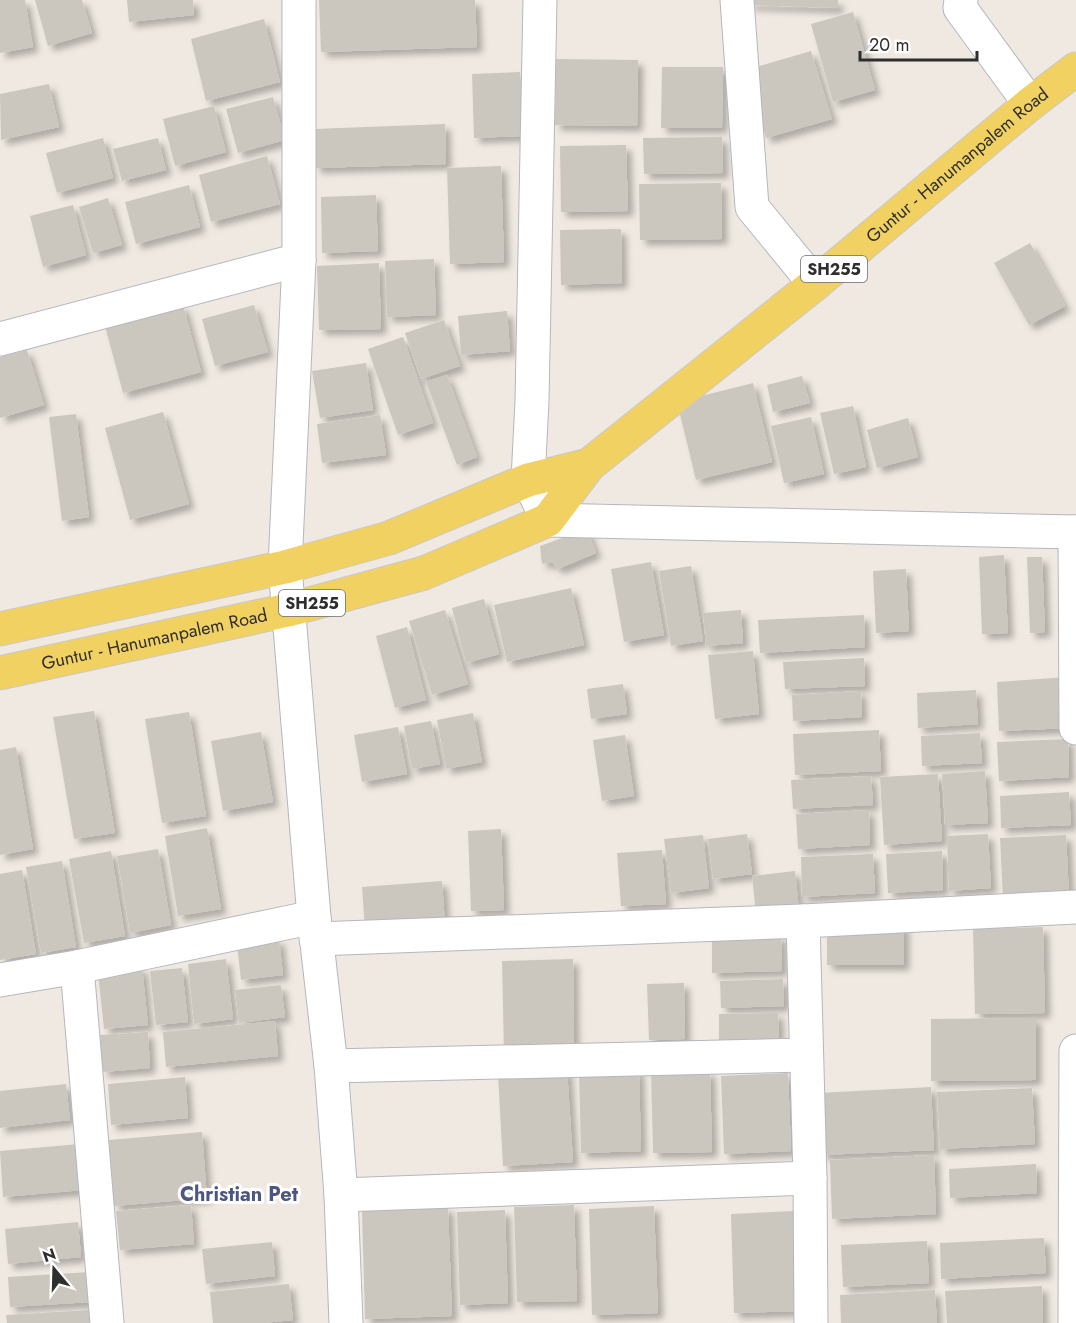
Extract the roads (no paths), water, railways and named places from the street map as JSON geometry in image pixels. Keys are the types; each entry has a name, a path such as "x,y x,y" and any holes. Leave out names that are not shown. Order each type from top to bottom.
{"main road":[{"name":"Guntur - Hanumanpalem Road","path":"0,673 288,610 424,573 548,520 589,465 815,284 1030,104 1076,69"},
{"name":"Guntur - Hanumanpalem Road","path":"0,629 285,567 389,538 528,480 589,465"}],"street":[{"path":"299,0 299,260 285,567 315,928 332,1066 341,1195 346,1323"},
{"path":"540,0 532,401 528,480 548,520 1076,532 1076,728"},
{"path":"737,0 752,207 815,284"},
{"path":"961,0 960,8 1030,104"},
{"path":"0,339 299,260"},
{"path":"0,980 315,928 802,921 1076,907"},
{"path":"802,921 810,1178 811,1323"},
{"path":"77,967 107,1323"},
{"path":"1075,1323 1076,1051"},
{"path":"332,1066 806,1055"},
{"path":"341,1195 810,1178"}],"district":[{"name":"Christian Pet","path":"239,1194"}]}
